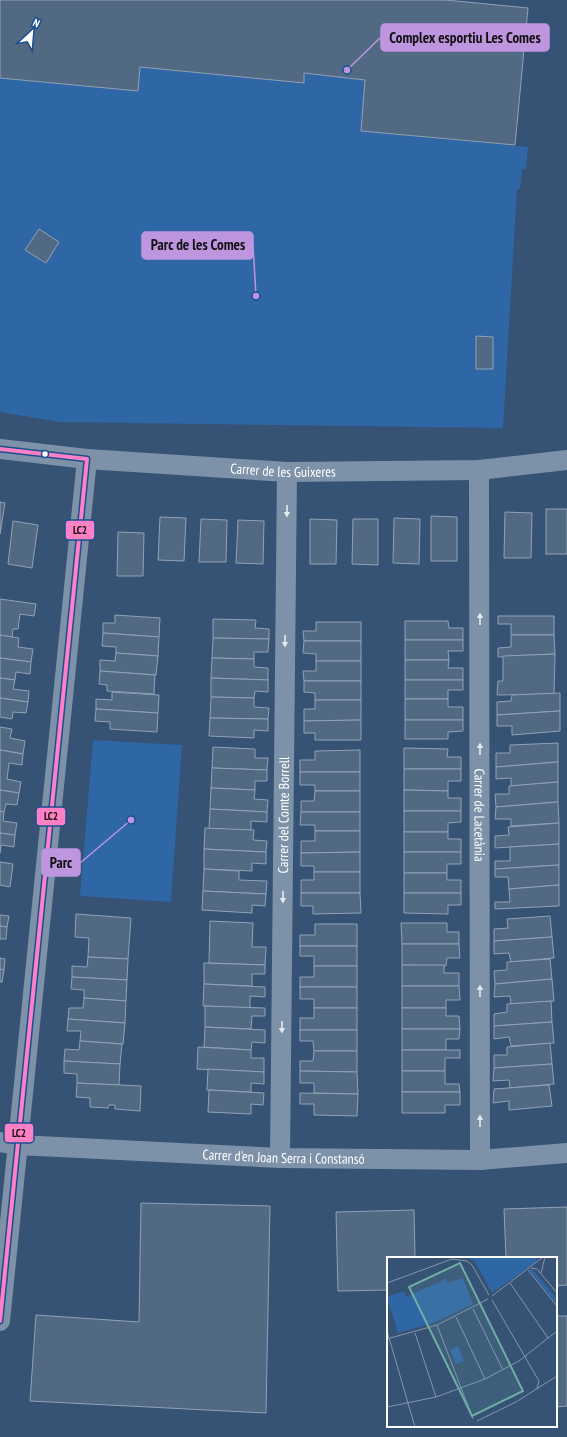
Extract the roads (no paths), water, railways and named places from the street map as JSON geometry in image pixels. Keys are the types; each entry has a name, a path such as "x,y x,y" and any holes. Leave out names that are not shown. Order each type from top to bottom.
{"street":[{"name":"Carrer de les Guixeres","path":"0,449 87,459 287,472 479,470 567,460"},
{"path":"0,1321 9,1144 87,459"},
{"name":"Carrer de Lacetània","path":"479,470 480,1160"},
{"name":"Carrer del Comte Borrell","path":"280,1158 287,472"},
{"name":"Carrer d'en Joan Serra i Constansó","path":"9,1144 280,1158 480,1160 567,1153"}],"place":[{"name":"Complex esportiu Les Comes","path":"347,70"},
{"name":"Parc de les Comes","path":"256,296"},
{"name":"Parc","path":"131,820"}]}
